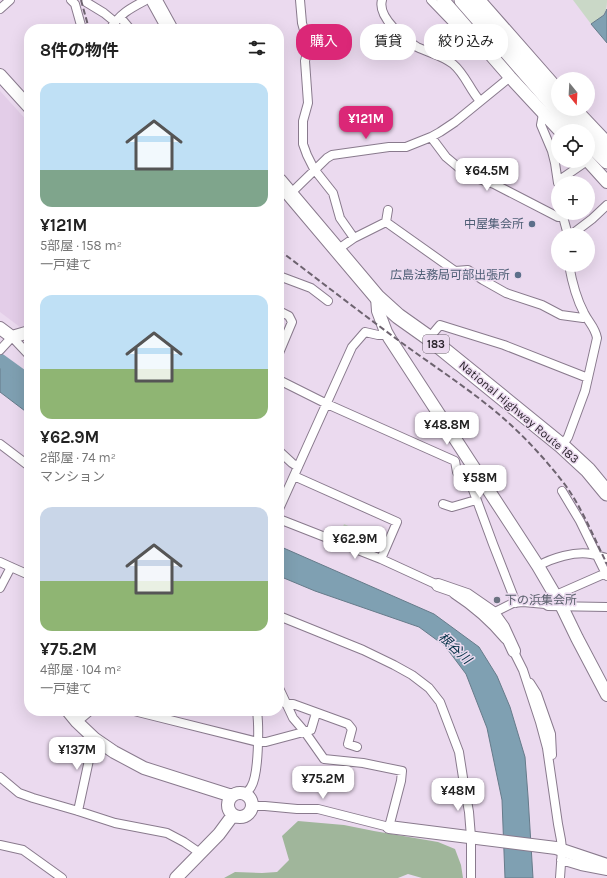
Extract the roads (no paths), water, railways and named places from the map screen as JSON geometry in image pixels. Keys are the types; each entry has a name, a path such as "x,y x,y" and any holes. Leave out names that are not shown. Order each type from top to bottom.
{"highway":[{"path":"154,0 167,24"},
{"path":"462,0 571,124"},
{"path":"476,0 551,84"},
{"path":"580,116 607,145"},
{"path":"595,149 607,161"},
{"name":"National Highway Route 183","path":"284,187 377,297 398,316 429,338 562,446 588,470 607,493"}],"street":[{"path":"0,10 10,0"},
{"path":"71,0 75,4 81,24"},
{"path":"114,24 126,11 146,0"},
{"path":"300,0 302,23 308,48 305,61 308,103 303,121 303,144 306,156 314,169 333,193 340,218 354,238"},
{"path":"382,0 382,10 398,33 417,47 441,56 453,64 480,101"},
{"path":"430,0 442,3 463,23 553,124"},
{"path":"86,2 124,24"},
{"path":"0,76 24,102"},
{"path":"290,194 314,169 332,155 389,147 406,147 431,137 455,122 510,77"},
{"path":"543,114 541,124 552,151 557,176"},
{"path":"431,137 446,157 458,168 472,177 494,184 551,213"},
{"path":"567,176 578,168"},
{"path":"594,168 607,182"},
{"path":"580,228 607,205"},
{"path":"386,222 388,210"},
{"path":"337,250 354,238 386,222"},
{"path":"386,222 455,271 468,270 506,293 542,305 561,315 583,318 586,317"},
{"path":"562,446 568,437 585,391 597,338 596,331 586,317 575,292 570,272"},
{"path":"284,278 311,288 328,301"},
{"path":"377,297 378,310 388,334 559,600 577,638 606,691"},
{"path":"284,314 289,316 292,322 284,340"},
{"path":"429,338 440,325 504,345 588,378"},
{"path":"0,328 5,344 24,353"},
{"path":"284,498 352,347 365,332 378,335 388,334"},
{"path":"5,344 24,334"},
{"path":"5,344 24,349"},
{"path":"284,382 327,404 455,461 457,472 461,479 469,479 516,603"},
{"path":"0,444 24,462"},
{"path":"284,456 298,467"},
{"path":"294,476 397,522 381,559"},
{"path":"494,613 514,603 523,602 545,604 559,600 606,574 572,507 562,491"},
{"path":"443,504 452,507 476,500"},
{"path":"284,521 381,559 438,585 467,596 494,613 523,670 547,748 561,840 560,878"},
{"path":"538,566 545,562 579,553 592,554 607,558"},
{"path":"0,562 24,573"},
{"path":"0,588 11,567"},
{"path":"438,585 466,602 482,614 494,626 514,651"},
{"path":"559,600 567,606 607,607"},
{"path":"284,618 363,650 388,662 412,675 429,688 440,702 458,752 469,812 473,838 471,878"},
{"path":"284,699 293,718 324,759 363,763 402,771 401,781 389,827"},
{"path":"286,704 293,704 348,724 352,729 348,744 357,747"},
{"path":"171,716 258,742 266,742 311,730 316,713"},
{"path":"72,716 95,739 114,752 144,768 232,796"},
{"path":"77,722 84,716"},
{"path":"245,794 252,787 255,777 258,742 257,716"},
{"path":"78,810 90,760 91,747 95,739"},
{"path":"0,777 19,793 78,810 115,824 167,833 200,853"},
{"path":"238,793 245,794 251,799 251,811 245,816 241,817 233,815 228,806 232,796 238,793"},
{"path":"252,806 318,809 389,827 473,838 560,852 607,865"},
{"path":"176,878 219,834 233,815"},
{"path":"0,845 23,850 62,878"},
{"path":"560,852 581,866 607,871"}],"water":[{"path":"607,9 607,43 591,24 604,15"},
{"path":"0,364 24,381 24,410 0,392"},
{"path":"284,548 434,614 479,647 497,676 510,707 525,757 533,878 505,878 502,800 487,728 466,674 445,646 419,627 315,591 284,578"}],"waterway":[{"name":"根谷川","path":"0,360 24,377"}],"railway":[{"path":"81,0 88,24"},
{"path":"284,254 387,332 478,398 502,417 528,441 572,495 583,514 607,564"}],"place":[{"name":"中屋集会所","path":"532,224"},
{"name":"広島法務局可部出張所","path":"518,275"},
{"name":"下の浜集会所","path":"497,600"}]}
